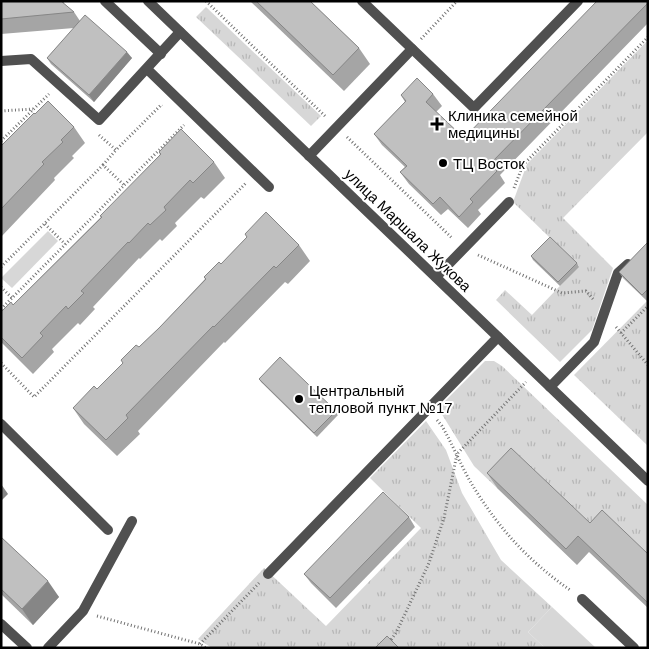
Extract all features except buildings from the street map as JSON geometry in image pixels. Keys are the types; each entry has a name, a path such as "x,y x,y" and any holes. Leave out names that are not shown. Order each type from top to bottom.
{"street":[{"path":"105,1 161,54"},
{"name":"улица Маршала Жукова","path":"148,1 648,481"},
{"path":"362,1 474,108 578,1"},
{"path":"1,61 32,59 99,120 180,32"},
{"path":"309,156 412,49"},
{"path":"147,68 269,187"},
{"path":"436,277 509,202"},
{"path":"550,387 594,342 618,273 636,255"},
{"path":"268,574 498,337"},
{"path":"1,424 108,530"},
{"path":"48,648 82,611 132,521"},
{"path":"582,599 634,648"},
{"path":"1,624 26,648"}],"path":[{"path":"206,1 463,249 562,293"},
{"path":"412,49 457,1"},
{"path":"509,202 523,165 648,37"},
{"path":"1,141 50,93"},
{"path":"1,267 161,104 166,110"},
{"path":"1,111 34,109"},
{"path":"1,309 194,114"},
{"path":"178,120 190,132"},
{"path":"94,131 116,150"},
{"path":"103,165 124,185"},
{"path":"1,363 34,397 255,174"},
{"path":"237,179 244,186"},
{"path":"45,224 65,244"},
{"path":"1,287 12,298"},
{"path":"621,333 648,306"},
{"path":"385,648 396,632 429,563 444,518 457,454 535,373"},
{"path":"427,410 442,426 475,490 508,536 544,572 582,599"},
{"path":"200,644 268,574"},
{"path":"82,611 200,644 206,648"}],"green space":[{"path":"206,7 321,116 311,126 196,17"},
{"path":"648,40 648,132 563,218 613,268 592,330 560,362 496,300 505,290 532,315 579,266 513,202 527,164"},
{"path":"48,231 58,241 12,288 1,278"},
{"path":"648,300 648,446 574,375"},
{"path":"485,361 494,361 502,366 648,505 648,559 601,539 522,464 498,489 474,466 438,408"},
{"path":"426,421 446,450 462,493 501,560 552,607 528,632 545,648 212,648 198,639 264,568 326,626 421,528 370,478"},
{"path":"552,607 596,648 545,648 528,632"}],"place":[{"name":"Клиника семейной медицины","path":"437,124"},
{"name":"ТЦ Восток","path":"443,163"},
{"name":"Центральный тепловой пункт №17","path":"299,399"}]}
